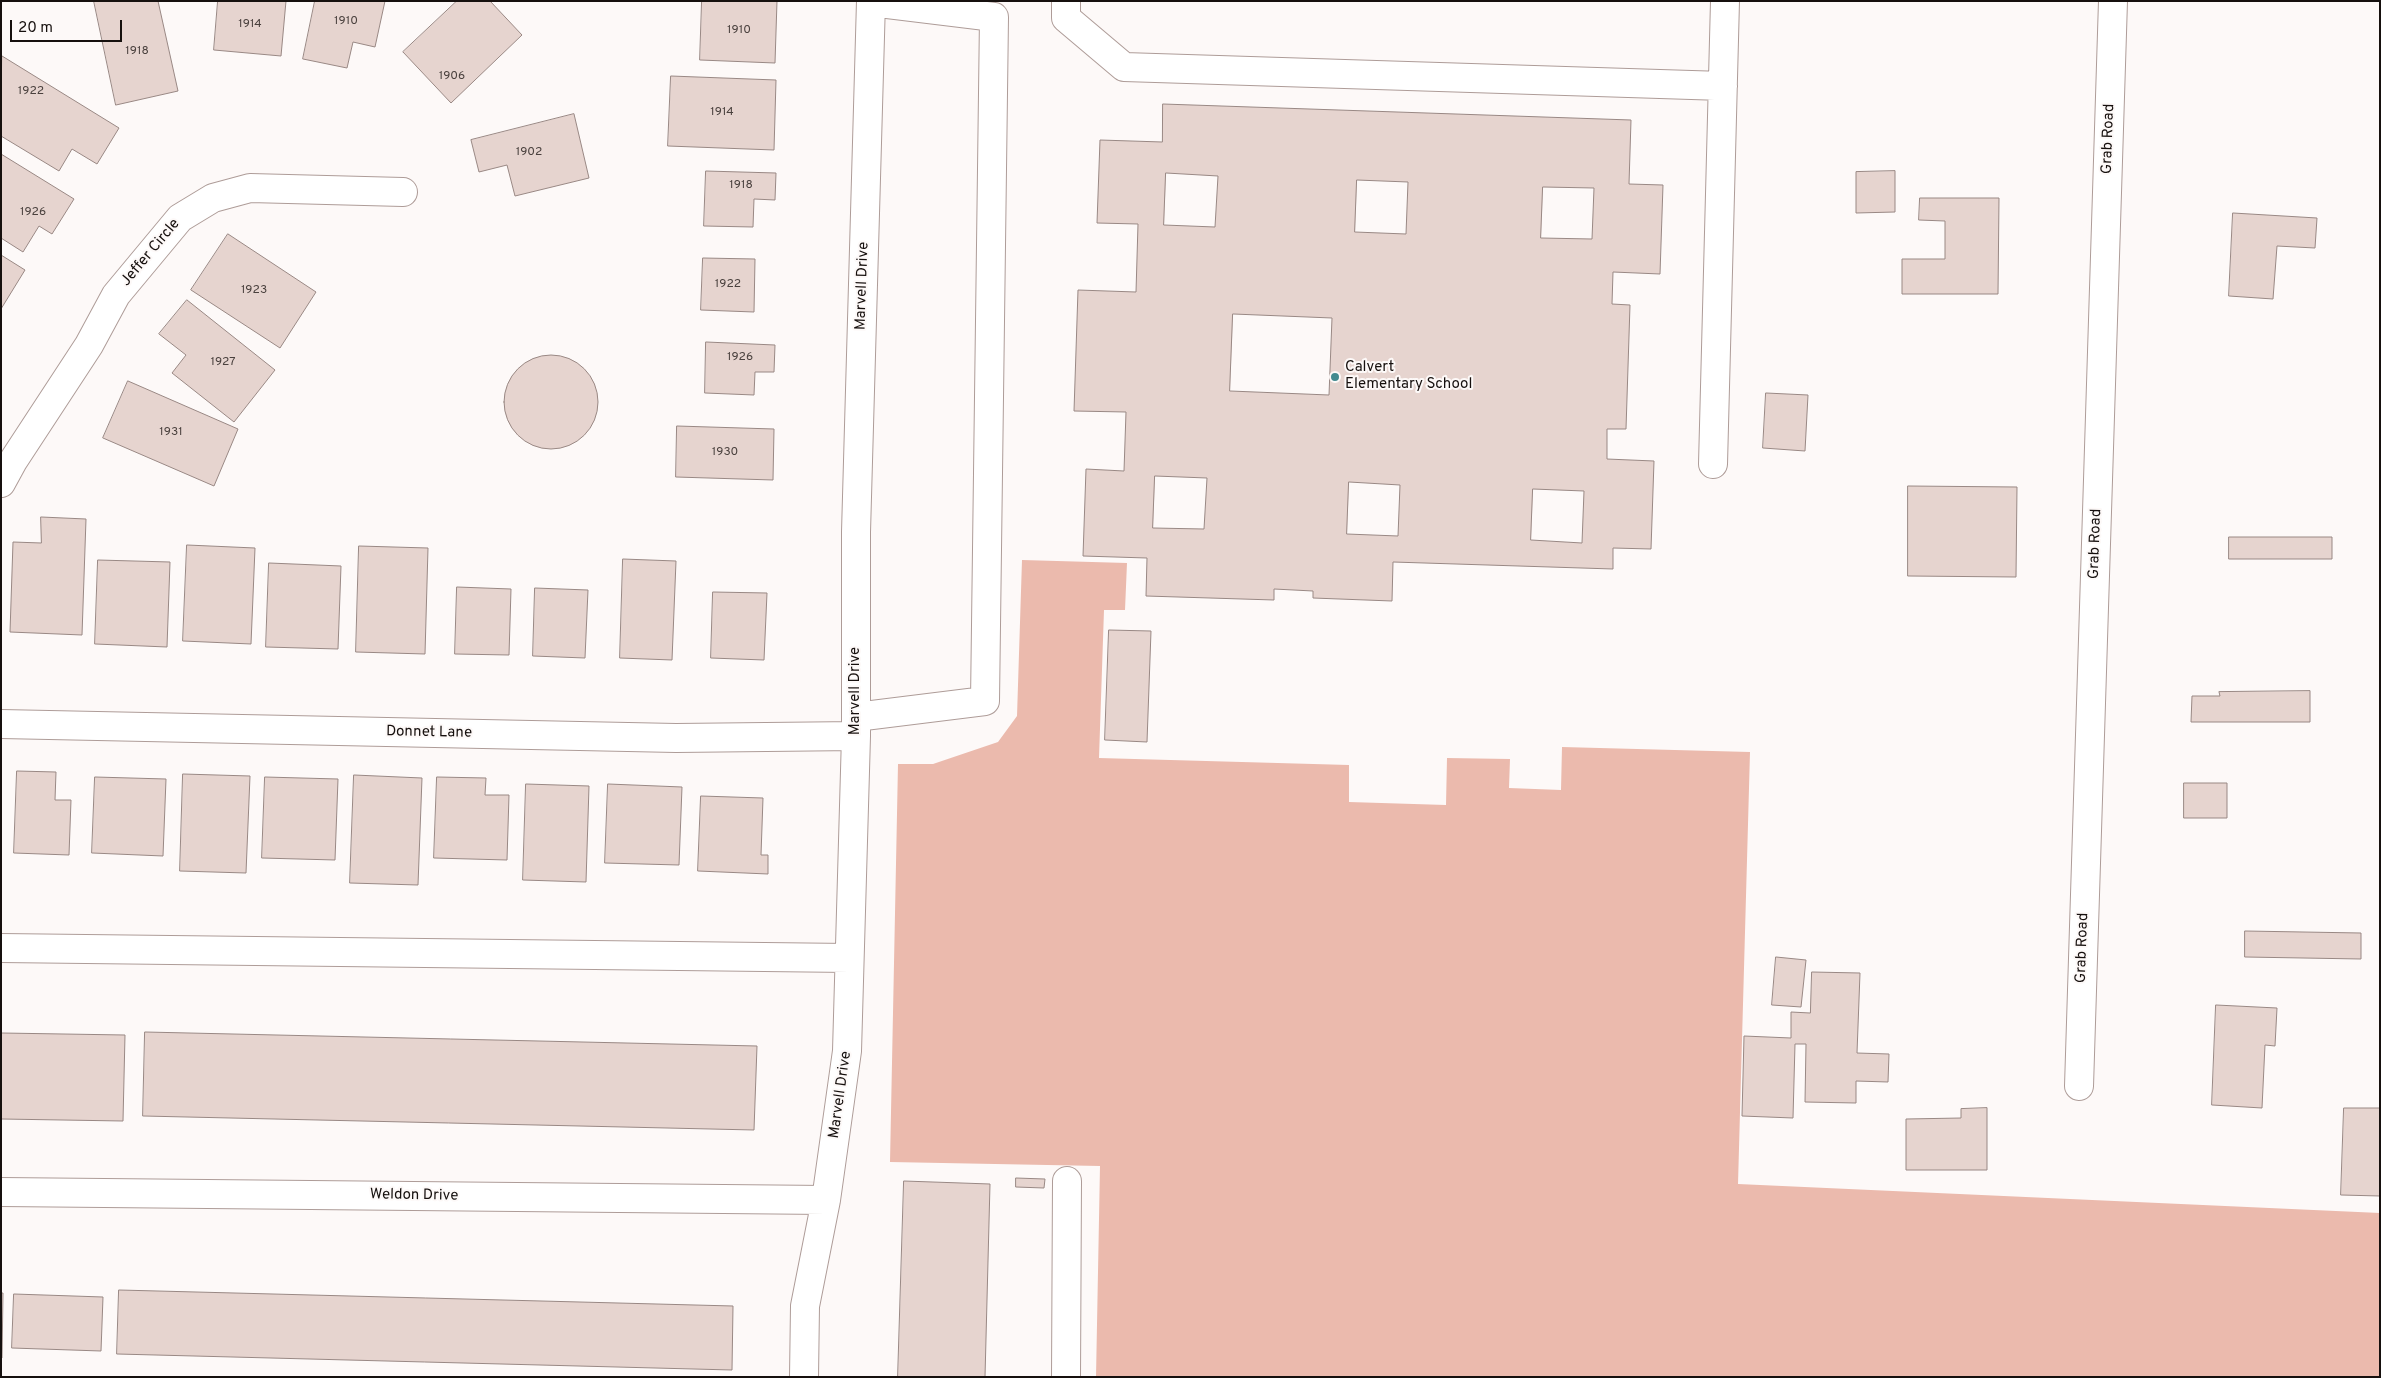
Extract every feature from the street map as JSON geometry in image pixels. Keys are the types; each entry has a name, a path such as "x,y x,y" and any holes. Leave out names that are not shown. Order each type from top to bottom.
{"street":[{"path":"1066,1 1066,18 1124,67 1723,86"},
{"path":"1714,464 1725,1"},
{"name":"Grab Road","path":"2079,1086 2113,1"},
{"name":"Marvell Drive","path":"804,1377 805,1306 826,1200 847,1051 856,727 856,532 871,2"},
{"name":"Donnet Lane","path":"1,724 676,738 856,727 985,701 994,17 871,2"},
{"name":"Jeffer Circle","path":"1,483 13,461 89,345 116,295 180,218 213,198 250,188 403,192"},
{"path":"1,948 849,958"},
{"path":"1066,1377 1067,1181"},
{"name":"Weldon Drive","path":"1,1192 826,1200"}],"shaded area":[{"path":"1022,560 1127,563 1125,610 1104,610 1099,758 1349,765 1349,802 1446,805 1447,758 1510,759 1509,788 1561,790 1562,747 1750,752 1738,1184 2380,1213 2380,1377 1096,1377 1100,1166 890,1162 898,764 933,764 998,742 1017,716"}],"building":[{"path":"94,1 158,1 178,91 116,105"},
{"path":"218,1 286,1 281,56 214,50"},
{"path":"315,1 385,1 375,47 353,42 347,68 303,59"},
{"path":"457,1 490,1 522,35 451,103 403,52"},
{"path":"702,1 777,1 775,63 700,60"},
{"path":"2,56 119,128 97,164 72,149 59,171 1,136"},
{"path":"671,76 776,80 774,150 668,146"},
{"path":"1163,104 1631,120 1629,184 1663,185 1660,274 1613,272 1612,304 1630,305 1626,429 1607,429 1607,459 1654,461 1651,549 1613,548 1613,569 1393,562 1392,601 1313,598 1313,591 1274,589 1274,600 1146,596 1147,558 1083,556 1086,469 1124,471 1126,412 1074,411 1078,290 1136,292 1138,224 1097,223 1100,140 1162,142","holes":["1166,173 1218,176 1215,227 1164,225","1357,180 1408,182 1406,234 1355,232","1543,187 1594,188 1592,239 1541,238","1233,314 1332,318 1329,395 1230,391","1155,476 1207,478 1204,529 1153,528","1349,482 1400,485 1398,536 1347,534","1533,489 1584,491 1582,543 1531,540"]},
{"path":"574,114 589,178 515,196 507,165 479,172 471,140"},
{"path":"1,154 74,199 52,234 39,226 23,252 1,238"},
{"path":"706,171 776,173 775,200 754,199 753,227 704,226"},
{"path":"1895,171 1895,212 1856,213 1856,172"},
{"path":"1920,198 1999,198 1998,294 1902,294 1902,259 1945,259 1945,221 1919,220"},
{"path":"2233,213 2317,218 2315,248 2277,246 2273,299 2229,296"},
{"path":"228,234 316,292 280,348 191,290"},
{"path":"1,255 25,270 1,309"},
{"path":"703,258 755,259 754,312 701,310"},
{"path":"187,300 275,370 234,422 172,373 186,355 159,334"},
{"path":"706,342 775,345 774,372 755,372 754,395 705,393"},
{"path":"551,355 569,359 584,369 594,384 598,402 594,420 584,435 569,445 551,449 533,445 518,435 508,420 504,402 508,384 518,369 533,359"},
{"path":"128,381 238,429 214,486 103,438"},
{"path":"1766,393 1808,395 1805,451 1763,448"},
{"path":"677,426 774,429 773,480 676,477"},
{"path":"1908,486 2017,487 2016,577 1908,576"},
{"path":"41,517 86,519 82,635 10,632 13,542 41,543"},
{"path":"2229,537 2332,537 2332,559 2229,559"},
{"path":"187,545 255,548 251,644 183,641"},
{"path":"359,546 428,548 425,654 356,652"},
{"path":"623,559 676,561 672,660 620,658"},
{"path":"98,560 170,562 167,647 95,644"},
{"path":"269,563 341,566 338,649 266,647"},
{"path":"457,587 511,589 509,655 455,654"},
{"path":"535,588 588,590 585,658 533,656"},
{"path":"713,592 767,593 764,660 711,658"},
{"path":"1109,630 1151,631 1147,742 1105,740"},
{"path":"2310,691 2310,722 2191,722 2192,696 2220,696 2219,692"},
{"path":"17,771 56,772 55,800 71,800 69,855 14,853"},
{"path":"183,774 250,776 246,873 180,871"},
{"path":"354,775 422,778 418,885 350,883"},
{"path":"95,777 166,779 163,856 92,853"},
{"path":"265,777 338,779 335,860 262,858"},
{"path":"437,777 486,778 485,795 509,795 507,860 434,858"},
{"path":"2184,783 2227,783 2227,818 2184,818"},
{"path":"526,784 589,786 586,882 523,880"},
{"path":"608,784 682,787 679,865 605,863"},
{"path":"701,796 763,798 761,855 768,855 768,874 698,871"},
{"path":"2245,931 2361,933 2361,959 2245,957"},
{"path":"1776,957 1806,960 1801,1007 1772,1005"},
{"path":"1812,972 1860,973 1857,1053 1889,1054 1888,1082 1856,1081 1856,1103 1805,1102 1806,1044 1795,1044 1793,1118 1742,1116 1744,1036 1791,1038 1791,1012 1810,1013"},
{"path":"2216,1005 2277,1008 2275,1046 2265,1045 2262,1108 2212,1105"},
{"path":"145,1032 757,1046 754,1130 143,1116"},
{"path":"1,1033 125,1035 123,1121 1,1119"},
{"path":"1987,1108 1987,1170 1906,1170 1906,1119 1961,1118 1961,1109"},
{"path":"2344,1108 2380,1108 2380,1196 2341,1195"},
{"path":"1016,1178 1045,1179 1044,1188 1016,1187"},
{"path":"904,1181 990,1184 985,1377 898,1377"},
{"path":"119,1290 733,1306 732,1370 117,1354"},
{"path":"1,1293 3,1293 2,1358 1,1358"},
{"path":"14,1294 103,1297 101,1351 12,1348"}],"place":[{"name":"Calvert Elementary School","path":"1335,377"}]}
